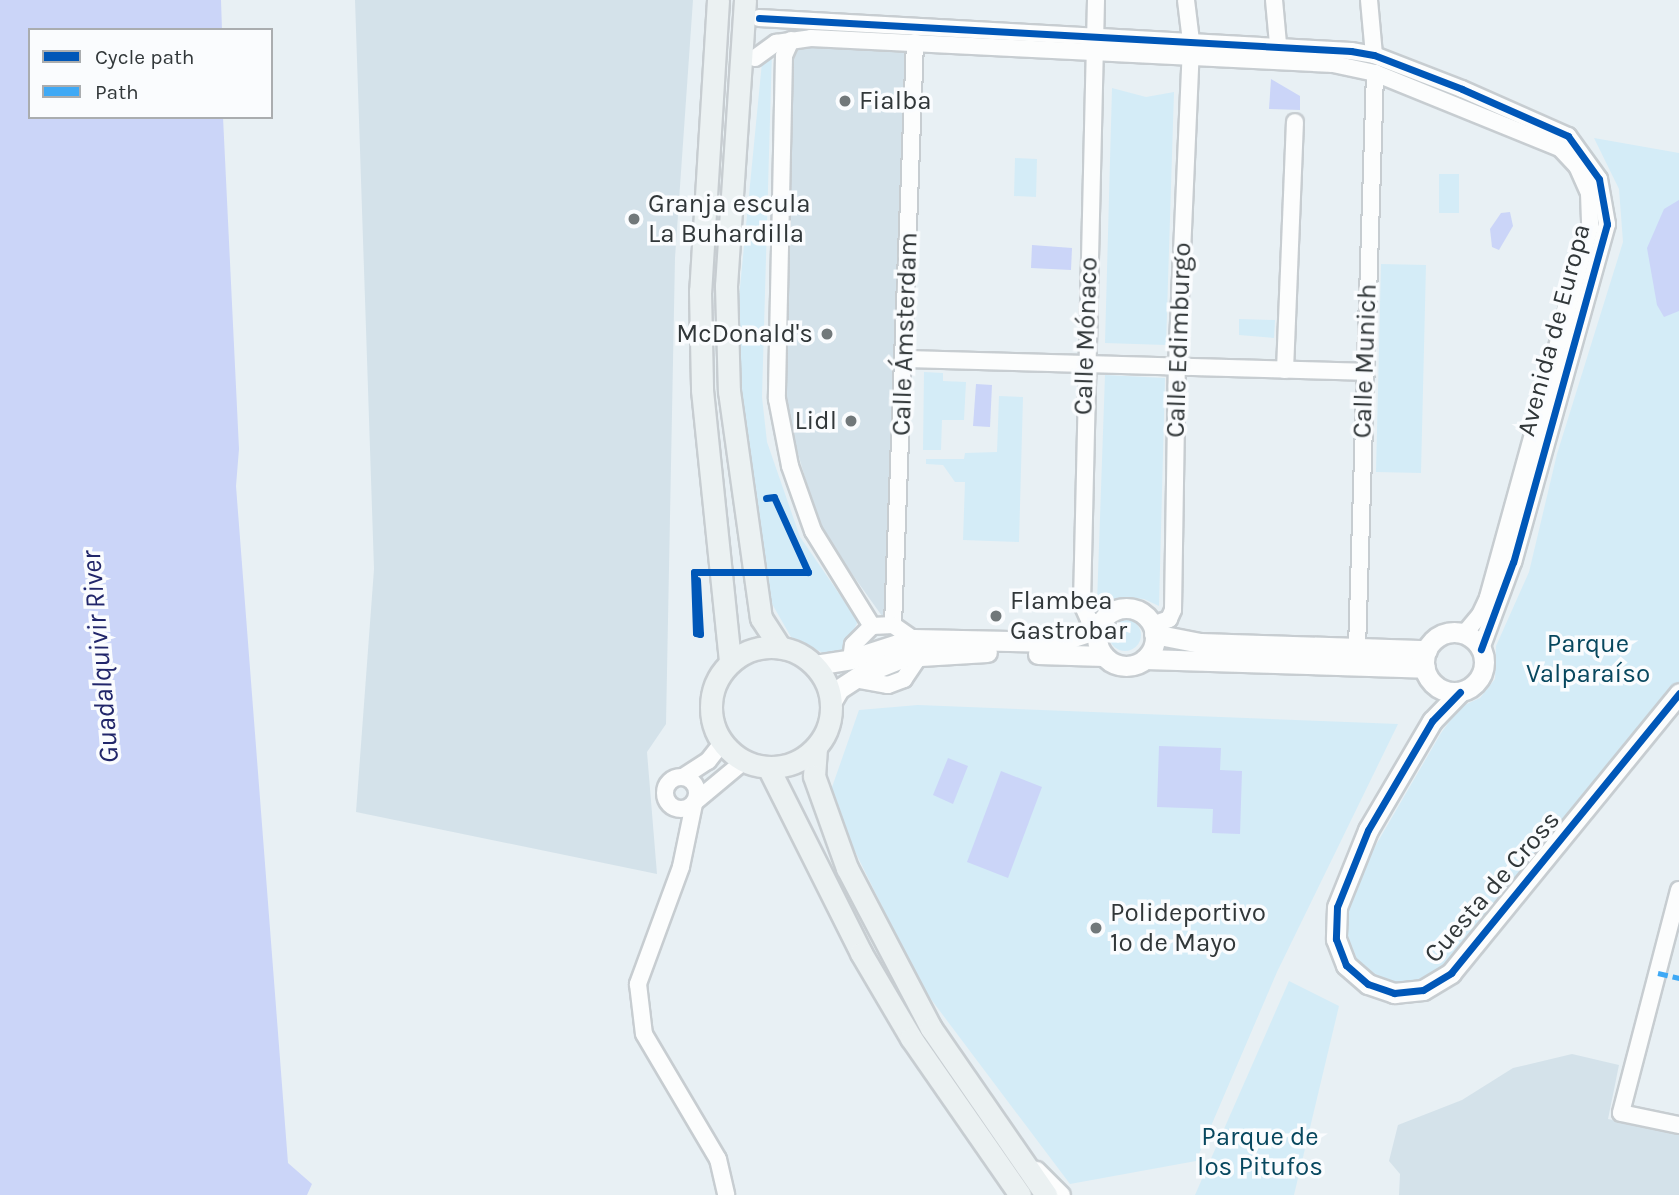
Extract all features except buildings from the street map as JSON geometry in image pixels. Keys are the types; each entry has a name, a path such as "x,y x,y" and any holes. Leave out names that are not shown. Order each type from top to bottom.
{"main road":[{"path":"718,0 700,304 702,390 730,662"},
{"path":"745,0 726,286 729,391 761,618 780,647 815,665 832,701 831,719 816,748 814,776 847,868 931,1028 1046,1195"},
{"path":"780,647 745,652 730,662 712,692 710,710 722,743 744,761 769,769 800,760 816,748"},
{"path":"769,769 860,953 911,1038 1020,1195"}],"street":[{"name":"Calle Mónaco","path":"1096,0 1097,45 1084,364 1082,604 1089,620 1099,627"},
{"name":"Calle Edimburgo","path":"1153,630 1169,619 1173,610 1177,367 1190,49 1186,0"},
{"path":"1274,0 1278,44"},
{"path":"1369,0 1374,55"},
{"name":"Avenida de Europa","path":"759,18 1097,45"},
{"name":"Avenida de Europa","path":"755,58 776,43 791,40 1097,45 1190,49 1301,60 1375,73 1560,148 1577,166 1589,193 1590,227 1499,561 1480,615 1464,634"},
{"path":"791,40 783,55 777,399 790,466 813,531 872,626"},
{"name":"Calle Ámsterdam","path":"893,625 906,359 915,42"},
{"name":"Avenida de Europa","path":"1190,49 1278,44 1374,55 1545,122 1568,136 1592,164 1606,202 1607,225 1513,562 1481,649"},
{"name":"Calle Munich","path":"1357,649 1375,73"},
{"path":"1285,370 1295,122"},
{"path":"906,359 1364,372"},
{"path":"1104,656 1098,645 1099,627 1107,615 1123,609 1140,613 1153,630 1200,643 1357,649 1429,668 1460,692 1481,677 1485,664 1481,649 1464,634 1443,635 1429,668"},
{"path":"851,659 853,645 872,626 893,625 915,647"},
{"path":"815,665 915,647 1058,642 1099,627"},
{"path":"1145,659 1153,630"},
{"path":"832,701 854,679 915,647 1104,656 1124,666 1145,659 1429,668"},
{"name":"Cuesta de Cross","path":"1429,668 1432,721"},
{"name":"Cuesta de Cross","path":"1460,692 1432,721 1356,853 1336,915 1336,939 1346,965 1368,984 1394,993 1423,990 1451,973 1679,693"},
{"path":"722,743 717,752 698,768 670,781 665,797 681,810 695,802 744,761"},
{"path":"683,777 696,785 681,867 638,984 644,1034 718,1159 726,1195"},
{"path":"1679,890 1677,909 1621,1113 1679,1125"},
{"path":"1006,1139 1062,1195"}],"shaded area":[{"path":"355,0 693,0 675,258 666,724 647,752 657,874 356,812 374,569"},
{"path":"785,34 920,43 897,619 882,616 820,529 785,409"},
{"path":"1572,1054 1619,1065 1608,1119 1679,1135 1679,1195 1399,1195 1400,1174 1389,1161 1398,1125 1462,1100 1513,1068"}],"green space":[{"path":"772,50 762,397 767,442 800,537 858,621 842,654 829,656 791,637 767,595 743,430 737,318 762,62"},
{"path":"1112,88 1146,97 1174,92 1166,345 1105,343"},
{"name":"Parque Valparaíso","path":"1594,138 1679,153 1679,682 1662,709 1444,967 1412,985 1394,986 1379,982 1357,959 1347,936 1349,906 1359,874 1441,733 1460,707 1480,698 1495,679 1496,646 1529,572 1557,454 1623,242 1619,189"},
{"path":"1015,158 1037,159 1036,197 1014,196"},
{"path":"1439,174 1459,174 1459,213 1439,213"},
{"path":"1381,264 1426,265 1421,473 1376,472"},
{"path":"1239,319 1275,320 1274,338 1239,335"},
{"path":"924,372 943,373 943,381 966,382 964,420 942,420 941,450 923,450"},
{"path":"1105,375 1165,378 1159,606 1144,599 1125,597 1097,603"},
{"path":"999,396 1023,397 1019,542 963,540 965,482 955,482 943,465 926,464 926,459 964,459 965,453 997,452"},
{"path":"1125,619 1136,624 1141,635 1136,646 1125,651 1114,646 1109,635 1114,624"},
{"name":"Polideportivo 1º de Mayo","path":"918,705 1398,724 1277,972 1196,1161 1070,1184 921,986 847,835 831,790 859,710"},
{"name":"Parque de los Pitufos","path":"1289,981 1339,1006 1294,1195 1195,1195"}],"water":[{"name":"Guadalquivir River","path":"0,0 221,0 222,28 28,28 28,119 223,119 239,449 236,486 288,1163 312,1184 307,1195 0,1195"},
{"path":"1271,79 1300,96 1300,110 1269,109"},
{"path":"1679,200 1679,311 1664,317 1657,305 1647,248 1664,209"},
{"path":"1510,212 1513,226 1499,250 1492,247 1490,229 1501,213"},
{"path":"1032,245 1072,248 1071,270 1031,268"},
{"path":"976,384 992,385 990,427 973,426"},
{"path":"1159,746 1221,748 1220,770 1242,771 1240,834 1212,833 1213,809 1157,807"},
{"path":"948,758 968,766 953,804 933,795"},
{"path":"1001,771 1042,787 1008,878 967,862"}],"marked path":[{"path":"1658,973 1679,978"}],"cycle path":[{"path":"759,18 1351,51 1374,55 1462,89 1568,136 1599,179 1607,224 1513,562 1481,649"},
{"path":"697,580 700,634 696,633 694,572 808,572 774,497 766,498"},
{"path":"1460,692 1432,721 1368,830 1337,907 1336,939 1346,965 1368,984 1394,993 1423,990 1451,973 1679,693"}],"place":[{"name":"Fialba","path":"845,101"},
{"name":"Granja escula La Buhardilla","path":"634,219"},
{"name":"McDonald's","path":"827,334"},
{"name":"Lidl","path":"851,421"},
{"name":"Flambea Gastrobar","path":"996,616"},
{"name":"Polideportivo 1º de Mayo","path":"1096,928"}]}
